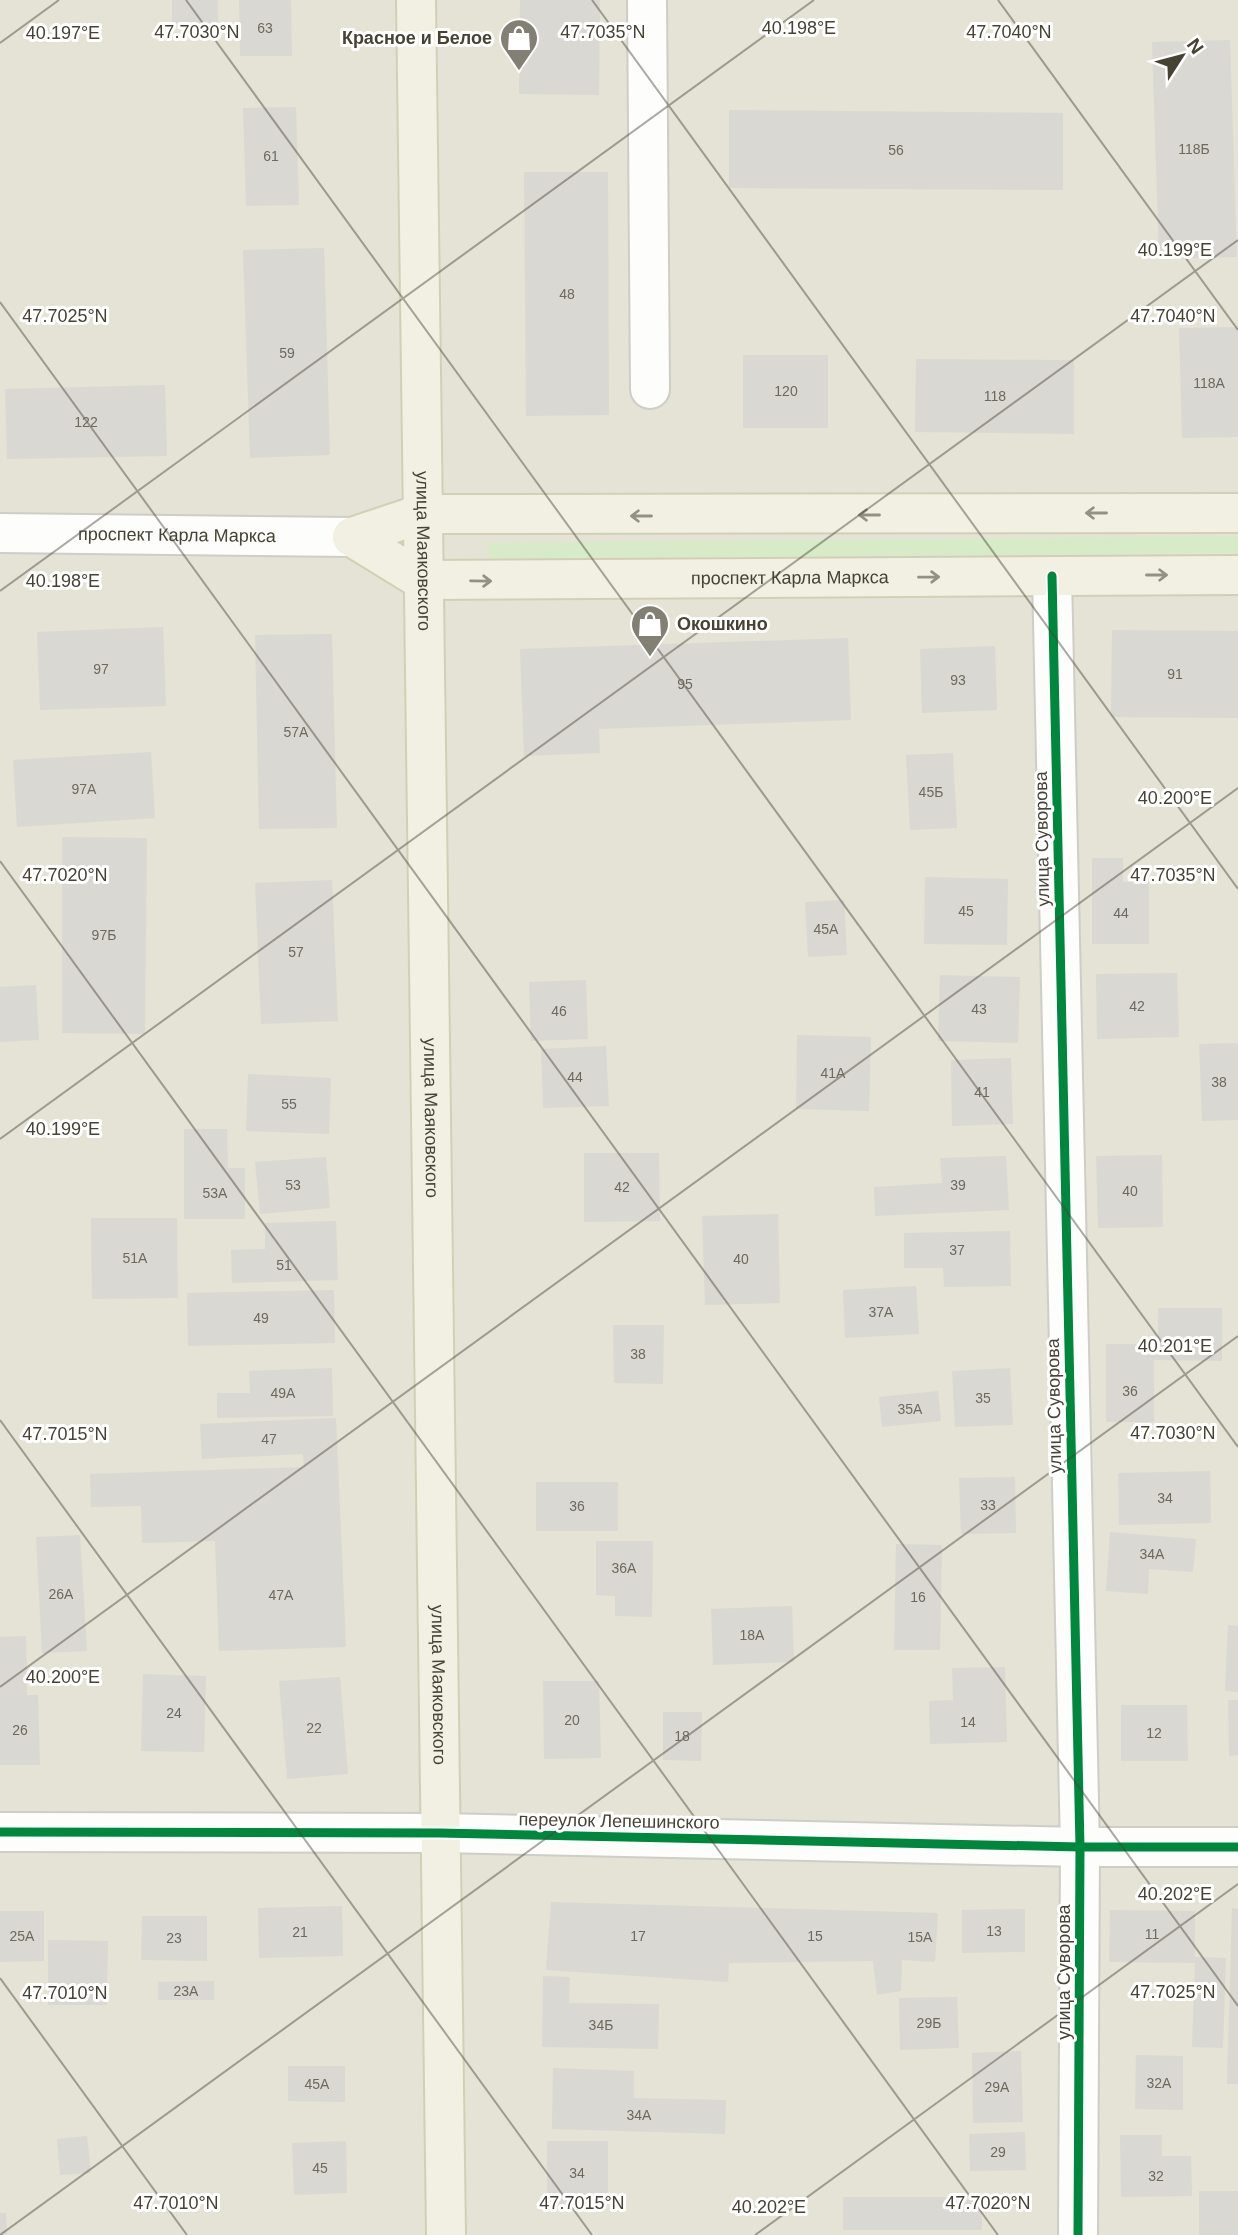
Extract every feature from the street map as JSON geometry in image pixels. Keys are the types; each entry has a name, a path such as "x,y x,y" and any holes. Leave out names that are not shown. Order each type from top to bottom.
{"main road":[{"name":"улица Маяковского","path":"416,0 446,2235"},
{"name":"проспект Карла Маркса","path":"352,537 421,514 1238,513"},
{"path":"352,537 422,580"},
{"name":"проспект Карла Маркса","path":"422,580 1238,575"}],"street":[{"path":"647,0 650,389"},
{"name":"проспект Карла Маркса","path":"0,533 352,537"},
{"name":"улица Суворова","path":"1052,576 1080,1847 1078,2235"},
{"name":"переулок Лепешинского","path":"0,1832 440,1833 1080,1847 1238,1847"}],"shaded area":[{"path":"0,0 1238,0 1238,2235 0,2235"}],"green space":[{"path":"1238,536 1238,553 489,561 489,543"}],"building":[{"path":"172,0 218,0 218,28 172,27"},
{"path":"239,0 291,0 292,56 240,56"},
{"path":"520,0 600,0 599,95 519,94"},
{"path":"1230,40 1237,257 1159,259 1152,42"},
{"path":"296,107 299,205 246,206 243,108"},
{"path":"729,110 1063,113 1063,190 729,188"},
{"path":"524,172 608,172 609,415 526,416"},
{"path":"324,248 330,455 250,458 243,250"},
{"path":"1238,327 1238,437 1182,438 1179,328"},
{"path":"743,355 828,355 828,428 743,428"},
{"path":"916,359 1074,360 1074,434 915,432"},
{"path":"165,385 167,456 7,459 5,389"},
{"path":"163,627 166,706 40,710 37,632"},
{"path":"1112,630 1238,631 1238,718 1111,717"},
{"path":"332,634 337,828 259,829 255,635"},
{"path":"848,638 851,720 599,729 600,753 524,756 520,649"},
{"path":"995,646 997,710 922,713 920,649"},
{"path":"151,752 155,818 17,827 13,760"},
{"path":"953,753 957,828 910,830 906,755"},
{"path":"62,837 147,838 145,1034 62,1033"},
{"path":"1092,858 1123,858 1123,882 1149,882 1149,944 1092,944"},
{"path":"925,877 1008,879 1007,945 924,944"},
{"path":"332,880 338,1021 261,1024 255,883"},
{"path":"844,900 847,955 808,957 805,902"},
{"path":"1177,973 1179,1037 1097,1039 1096,974"},
{"path":"940,975 1020,977 1018,1043 938,1041"},
{"path":"586,980 588,1039 531,1041 529,982"},
{"path":"36,985 39,1040 0,1042 0,987"},
{"path":"797,1035 871,1037 869,1111 796,1109"},
{"path":"1238,1043 1238,1120 1202,1121 1199,1044"},
{"path":"606,1046 609,1106 543,1108 541,1049"},
{"path":"1011,1058 1013,1124 952,1126 951,1060"},
{"path":"248,1074 331,1078 329,1134 246,1131"},
{"path":"184,1129 227,1129 228,1168 245,1168 245,1219 184,1219"},
{"path":"584,1153 659,1153 660,1221 584,1222"},
{"path":"1162,1155 1163,1227 1098,1228 1096,1156"},
{"path":"1006,1156 1009,1210 875,1216 874,1187 942,1183 940,1158"},
{"path":"326,1157 330,1208 260,1214 255,1162"},
{"path":"778,1214 780,1303 705,1305 702,1216"},
{"path":"91,1218 177,1218 178,1298 92,1299"},
{"path":"336,1221 338,1280 232,1283 231,1250 265,1249 265,1223"},
{"path":"1010,1231 1011,1286 944,1287 943,1268 904,1268 904,1233"},
{"path":"916,1286 919,1334 845,1338 843,1290"},
{"path":"334,1290 335,1343 188,1346 187,1293"},
{"path":"1158,1308 1222,1308 1222,1361 1154,1360 1154,1422 1106,1422 1106,1344 1158,1344"},
{"path":"613,1325 664,1325 663,1384 614,1383"},
{"path":"332,1368 333,1416 217,1418 217,1393 250,1393 249,1371"},
{"path":"1010,1368 1013,1425 955,1427 952,1371"},
{"path":"938,1391 941,1421 882,1427 879,1397"},
{"path":"336,1418 346,1647 219,1651 215,1541 142,1543 141,1506 91,1507 90,1474 304,1467 303,1454 202,1459 200,1424"},
{"path":"1210,1471 1211,1523 1119,1525 1118,1473"},
{"path":"1015,1477 1016,1533 961,1534 959,1478"},
{"path":"536,1482 618,1482 618,1531 536,1531"},
{"path":"1110,1532 1196,1539 1193,1572 1149,1569 1148,1594 1106,1591"},
{"path":"80,1535 87,1651 42,1653 36,1537"},
{"path":"596,1541 653,1541 652,1617 615,1616 615,1596 596,1595"},
{"path":"896,1544 942,1545 940,1650 894,1650"},
{"path":"792,1606 794,1662 713,1665 711,1609"},
{"path":"1228,1625 1238,1626 1238,1692 1225,1691"},
{"path":"26,1636 27,1695 38,1695 40,1765 0,1765 0,1637"},
{"path":"1005,1667 1007,1742 930,1744 929,1701 953,1700 952,1668"},
{"path":"143,1674 206,1676 204,1752 141,1751"},
{"path":"340,1677 348,1774 287,1779 279,1681"},
{"path":"543,1681 599,1681 601,1758 544,1759"},
{"path":"1228,1700 1238,1700 1238,1755 1229,1756"},
{"path":"1121,1705 1187,1705 1188,1761 1121,1761"},
{"path":"663,1712 702,1712 701,1761 663,1760"},
{"path":"551,1902 938,1913 935,1962 902,1960 901,1991 877,1995 873,1961 729,1963 728,1982 546,1970"},
{"path":"342,1906 343,1956 259,1958 258,1908"},
{"path":"1232,1908 1238,1909 1238,2084 1227,2084"},
{"path":"1025,1909 1025,1952 962,1953 962,1910"},
{"path":"1110,1910 1195,1911 1195,1957 1226,1958 1223,2048 1192,2047 1195,1963 1109,1962"},
{"path":"0,1911 44,1911 44,1961 0,1962"},
{"path":"142,1916 207,1916 207,1961 141,1960"},
{"path":"48,1940 108,1941 107,2005 48,2005"},
{"path":"543,1976 570,1977 569,2003 659,2004 658,2049 542,2047"},
{"path":"214,1981 214,2000 158,2000 158,1982"},
{"path":"957,1997 959,2048 900,2050 899,1998"},
{"path":"1021,2051 1023,2122 973,2123 972,2053"},
{"path":"1136,2055 1183,2056 1183,2110 1135,2109"},
{"path":"288,2066 345,2066 345,2102 288,2101"},
{"path":"553,2068 634,2071 634,2098 726,2100 725,2134 552,2129"},
{"path":"1025,2132 1026,2170 970,2171 969,2134"},
{"path":"1120,2135 1162,2135 1162,2156 1191,2156 1192,2196 1121,2197"},
{"path":"87,2136 91,2173 60,2175 57,2139"},
{"path":"346,2141 347,2193 294,2195 292,2143"},
{"path":"547,2141 608,2141 608,2205 547,2205"},
{"path":"1199,2191 1238,2191 1238,2235 1199,2235"},
{"path":"843,2197 982,2197 982,2230 843,2230"},
{"path":"0,2213 6,2213 7,2235 0,2235"}],"cycle path":[{"path":"1052,576 1080,1847 1078,2235"},
{"path":"0,1832 440,1833 1080,1847 1238,1847"}],"place":[{"name":"Красное и Белое","path":"519,72"},
{"name":"Окошкино","path":"650,658"}]}
